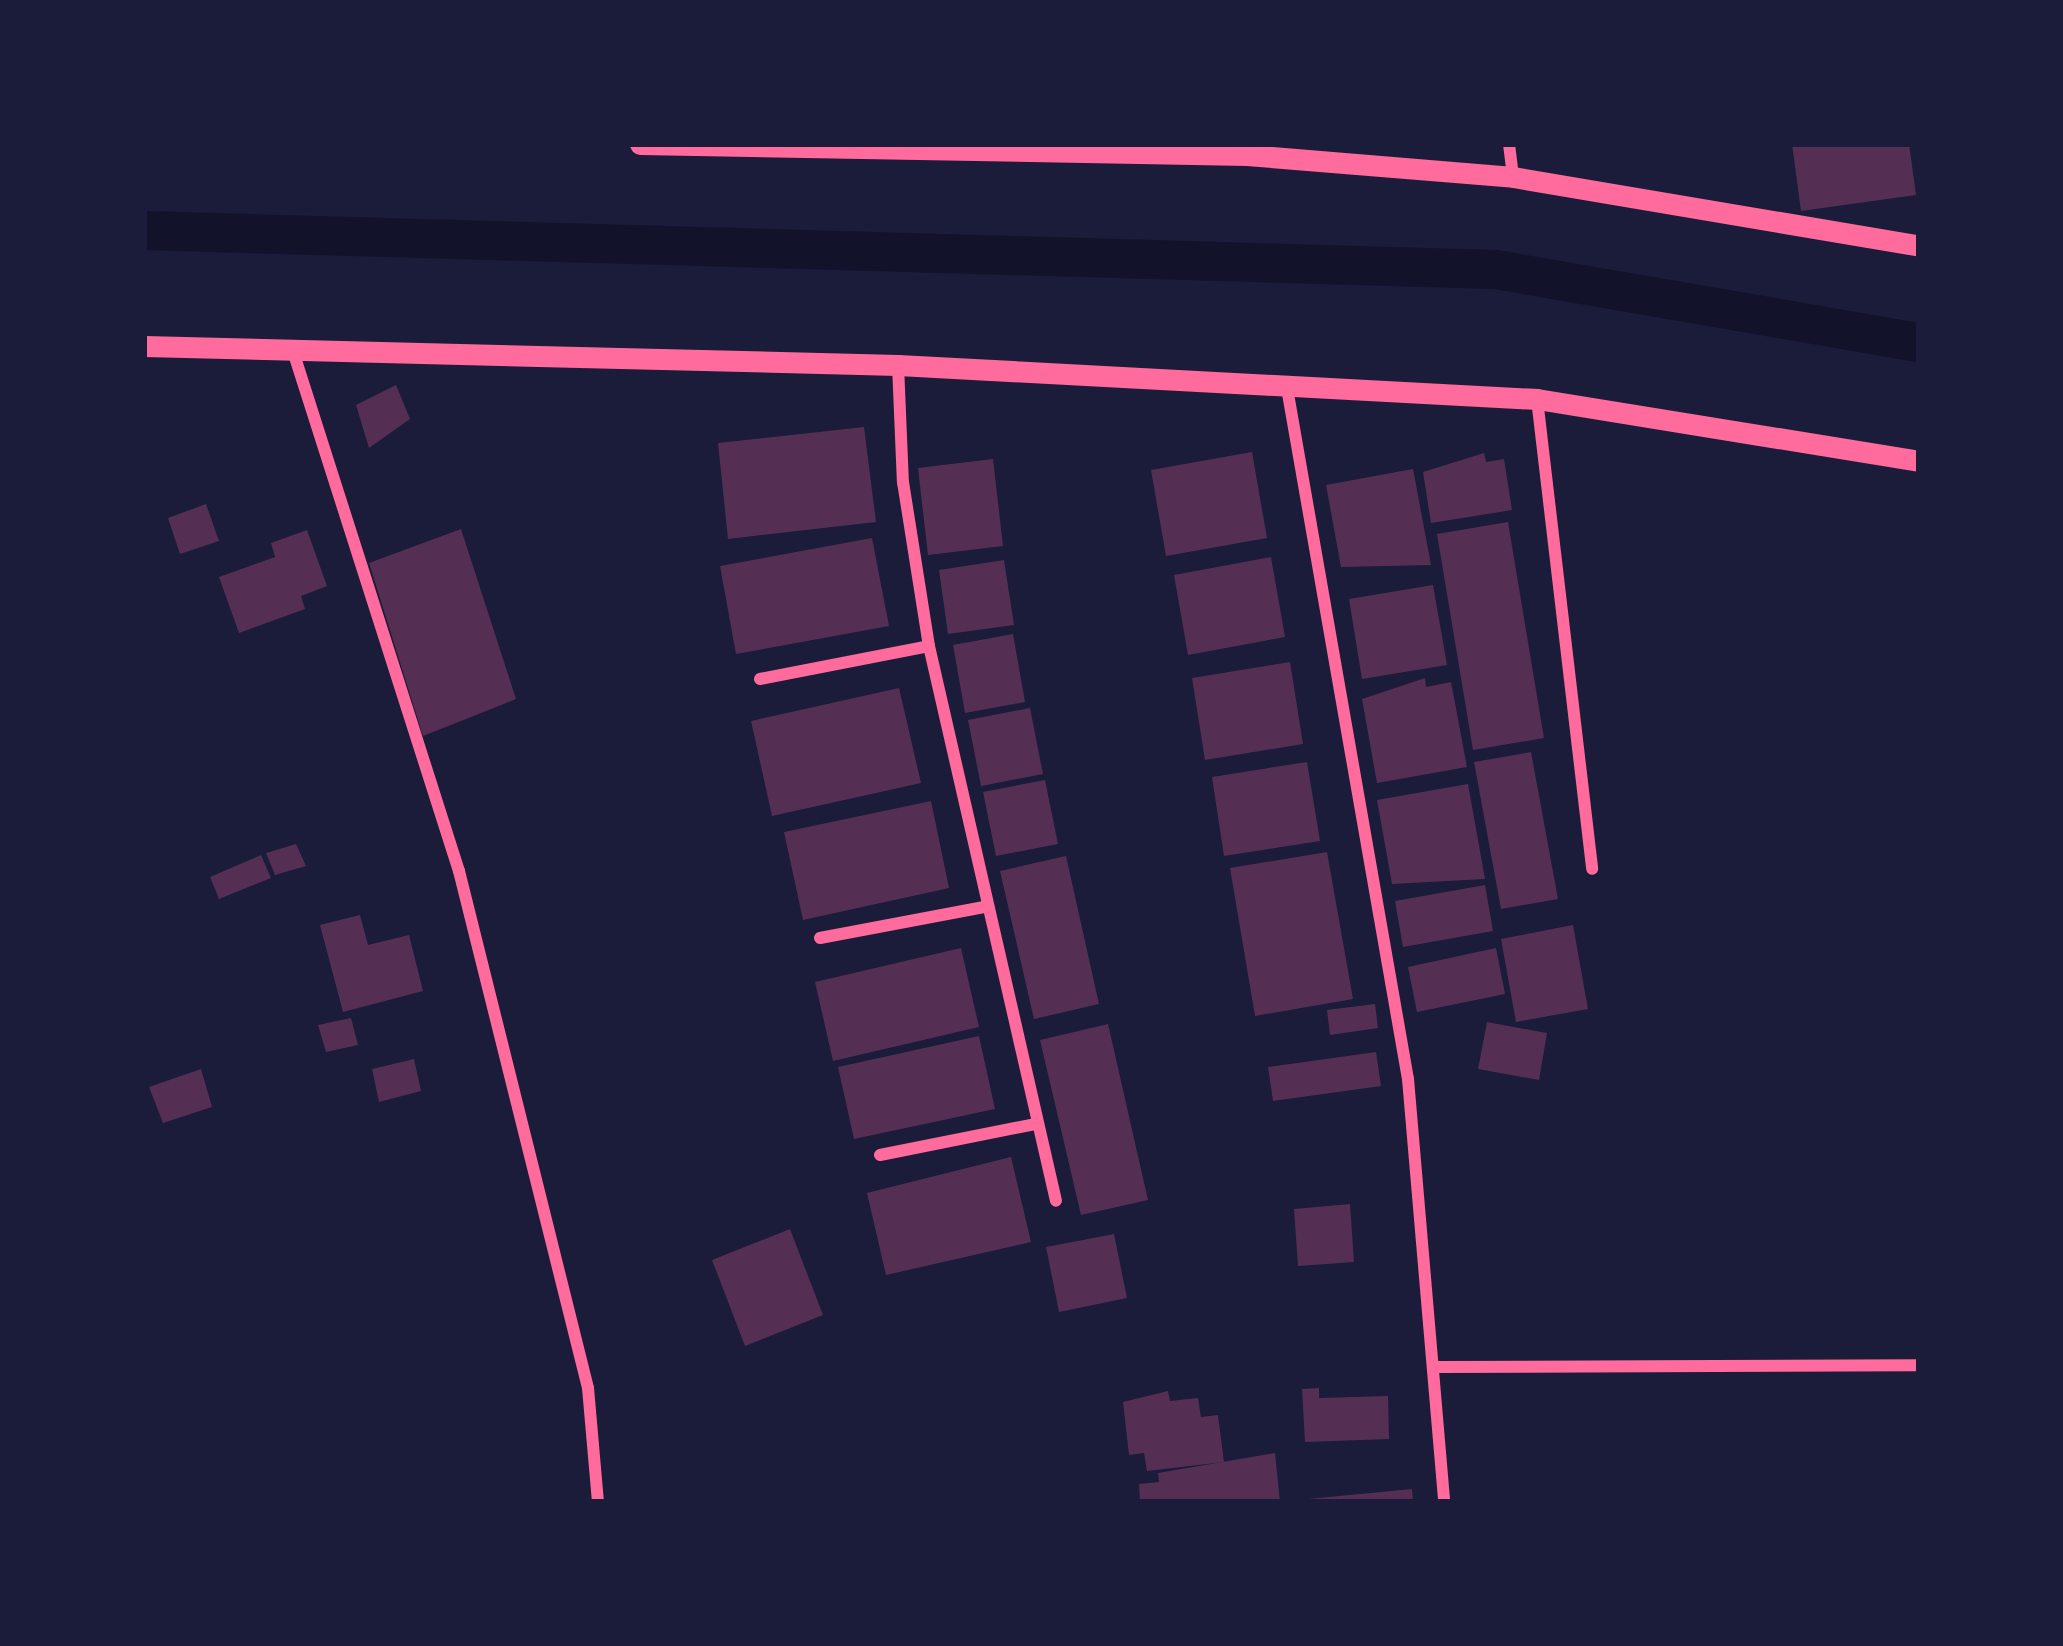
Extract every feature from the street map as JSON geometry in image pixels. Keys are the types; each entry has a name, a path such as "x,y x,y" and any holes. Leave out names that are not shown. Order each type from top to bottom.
{"street":[{"path":"640,144 1247,150 1513,177 1919,246"},
{"path":"1509,144 1513,177"},
{"path":"144,346 898,365 1537,399 1919,461"},
{"path":"293,351 458,871 588,1388 598,1502"},
{"path":"898,365 902,482 929,646 984,907 1056,1201"},
{"path":"1287,388 1408,1079 1438,1367 1444,1502"},
{"path":"1537,399 1592,869"},
{"path":"760,679 929,646"},
{"path":"820,938 984,907"},
{"path":"880,1155 1035,1124"},
{"path":"1438,1367 1919,1365"}],"building":[{"path":"1792,144 1909,144 1916,195 1801,211"},
{"path":"396,385 410,419 369,448 356,405"},
{"path":"864,427 876,522 728,539 718,443"},
{"path":"1252,452 1267,538 1166,556 1151,470"},
{"path":"1484,453 1486,462 1504,459 1512,510 1431,523 1423,472"},
{"path":"993,459 1003,546 928,555 918,468"},
{"path":"1413,469 1431,565 1341,567 1326,485"},
{"path":"206,504 219,541 180,554 168,518"},
{"path":"1508,522 1544,738 1473,750 1437,534"},
{"path":"461,529 516,699 423,736 369,563"},
{"path":"307,530 327,586 301,596 305,609 239,633 219,577 275,557 271,543"},
{"path":"872,538 889,626 736,654 720,566"},
{"path":"1271,557 1285,637 1188,655 1174,575"},
{"path":"1004,560 1014,625 948,634 939,570"},
{"path":"1433,585 1447,665 1362,679 1349,599"},
{"path":"1013,634 1025,702 965,713 953,645"},
{"path":"1290,662 1303,744 1205,760 1192,678"},
{"path":"1425,678 1426,687 1451,682 1467,767 1377,783 1362,699"},
{"path":"899,688 921,783 772,816 751,721"},
{"path":"1030,708 1043,774 981,786 968,720"},
{"path":"1531,752 1558,899 1501,909 1474,762"},
{"path":"1307,762 1320,841 1224,856 1212,777"},
{"path":"1045,780 1058,844 996,856 983,792"},
{"path":"1468,784 1485,879 1392,884 1377,800"},
{"path":"931,801 949,888 803,920 784,832"},
{"path":"296,844 306,866 275,875 266,853"},
{"path":"1327,852 1353,999 1255,1016 1230,868"},
{"path":"261,855 271,878 219,899 210,877"},
{"path":"1066,856 1099,1004 1034,1019 1000,871"},
{"path":"1485,885 1493,931 1403,947 1395,901"},
{"path":"360,915 368,945 409,935 423,991 343,1012 320,925"},
{"path":"1573,925 1588,1009 1516,1022 1501,939"},
{"path":"961,948 979,1027 833,1061 815,982"},
{"path":"1496,948 1505,994 1417,1012 1408,967"},
{"path":"1375,1004 1378,1028 1330,1035 1327,1010"},
{"path":"351,1018 358,1045 326,1052 318,1025"},
{"path":"1487,1022 1547,1033 1539,1080 1478,1069"},
{"path":"1108,1024 1148,1200 1081,1215 1040,1040"},
{"path":"979,1036 995,1109 854,1139 838,1067"},
{"path":"1376,1052 1381,1086 1273,1101 1268,1067"},
{"path":"414,1059 421,1091 379,1102 372,1069"},
{"path":"201,1069 212,1107 163,1123 149,1087"},
{"path":"1011,1157 1031,1242 886,1275 867,1193"},
{"path":"1350,1204 1354,1262 1298,1266 1294,1209"},
{"path":"790,1229 823,1315 745,1346 712,1260"},
{"path":"1114,1234 1127,1298 1059,1312 1046,1247"},
{"path":"1319,1388 1319,1398 1388,1396 1389,1439 1305,1442 1302,1389"},
{"path":"1168,1391 1170,1401 1198,1398 1201,1417 1218,1415 1224,1462 1147,1471 1144,1453 1129,1455 1123,1402"},
{"path":"1275,1453 1280,1502 1140,1502 1139,1484 1159,1482 1158,1473"},
{"path":"1412,1489 1413,1502 1308,1502 1308,1499"}],"waterway":[{"path":"144,230 1495,269 1919,342"}]}
